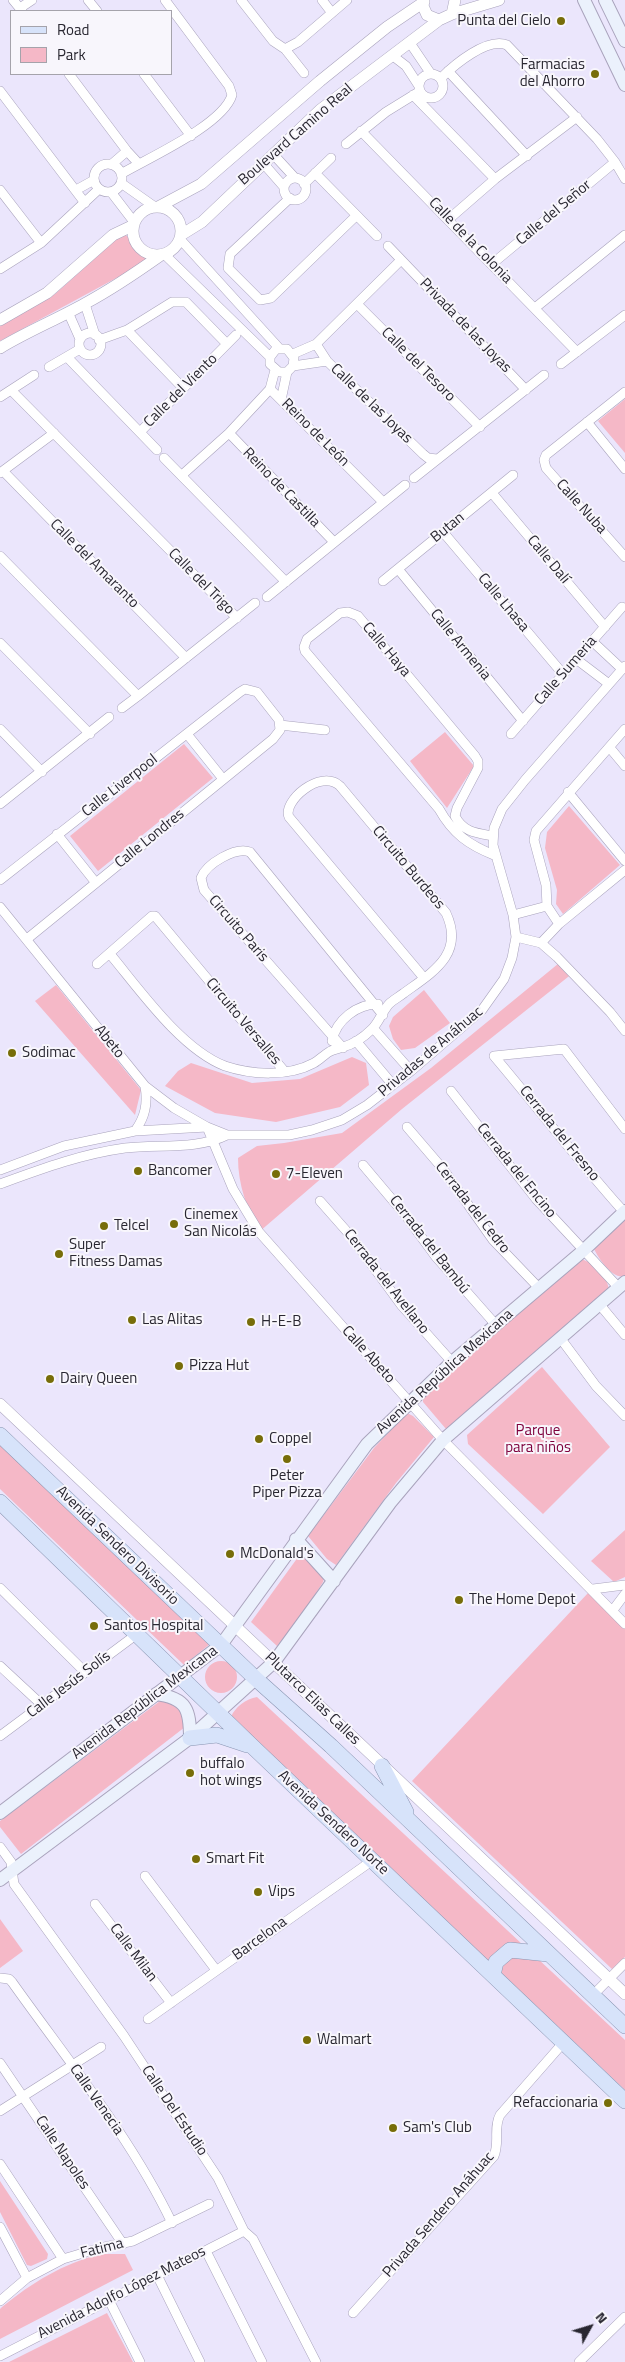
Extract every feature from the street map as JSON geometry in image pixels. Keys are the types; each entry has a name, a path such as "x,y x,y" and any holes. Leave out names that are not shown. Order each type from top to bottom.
{"main road":[{"path":"605,0 625,41"},
{"path":"584,1 625,85"},
{"name":"Avenida República Mexicana","path":"0,1813 221,1645 296,1539 367,1444 452,1362 584,1250 625,1212"},
{"path":"0,1880 190,1738 254,1678 274,1662 395,1497 442,1440 622,1285"},
{"name":"Avenida Sendero Divisorio","path":"0,1435 254,1678"},
{"name":"Avenida Sendero Norte","path":"1,1505 625,2101"},
{"path":"296,1539 334,1582"},
{"path":"254,1678 330,1746 625,2026"},
{"path":"156,1694 172,1696 186,1708 190,1719 190,1738"},
{"path":"190,1738 217,1735 253,1747"},
{"path":"382,1766 412,1824"},
{"path":"493,1975 496,1962 510,1950 548,1954"}],"street":[{"path":"13,0 21,10 32,0"},
{"path":"88,0 96,10"},
{"path":"111,192 121,178 139,164 191,136 227,105 232,91 165,0"},
{"path":"241,0 273,41 285,49 304,72"},
{"path":"322,0 332,13"},
{"path":"285,49 298,42 347,0"},
{"path":"452,14 455,6 454,0"},
{"path":"452,14 499,0"},
{"path":"424,1 427,15 440,20"},
{"name":"Boulevard Camino Real","path":"157,207 201,184 387,27 424,1"},
{"name":"Boulevard Camino Real","path":"180,237 202,222 320,110 440,20 452,14"},
{"path":"410,43 431,74 441,78"},
{"path":"441,78 474,52 488,45 501,43 513,51 577,117 615,162 625,179"},
{"path":"393,56 406,66 418,91 495,179"},
{"path":"448,71 527,156"},
{"path":"346,144 386,112 418,91 424,76 431,74"},
{"path":"70,75 126,151 139,164"},
{"path":"145,75 191,136"},
{"path":"418,91 429,98 440,96 444,89 441,78"},
{"path":"0,91 85,203"},
{"path":"449,219 495,179 577,117"},
{"name":"Calle de la Colonia","path":"361,131 577,352"},
{"path":"76,190 94,180 98,167 112,164 126,151"},
{"path":"263,164 284,188 285,194 290,198 296,199 302,196 305,190 304,184 295,178 273,154"},
{"path":"304,184 331,158"},
{"name":"Calle del Señor","path":"492,264 615,162"},
{"path":"0,348 27,332 85,304 127,279 163,254 174,249 180,237 181,227 173,213 157,207 121,178 112,164"},
{"path":"314,173 377,236"},
{"path":"284,188 289,179 295,178"},
{"path":"94,180 99,189 111,192 134,223 133,234 141,249 148,253 163,254 270,357"},
{"path":"0,269 42,243 99,189"},
{"path":"0,190 42,243"},
{"path":"290,198 230,254 227,259 228,268 260,300 271,298 356,216"},
{"path":"0,320 47,293 113,236 134,223 143,211 157,207"},
{"path":"535,308 625,235"},
{"path":"180,237 279,348"},
{"name":"Privada de las Joyas","path":"388,246 526,390"},
{"path":"293,354 316,344 401,260"},
{"name":"Calle del Viento","path":"49,367 67,357 88,334 97,338 127,330 172,302 181,300 186,302 227,344 140,432 67,357"},
{"path":"85,304 97,338"},
{"name":"Calle del Tesoro","path":"357,304 480,427"},
{"path":"68,312 80,344"},
{"path":"561,364 625,314"},
{"path":"127,330 183,388"},
{"path":"227,344 236,335"},
{"name":"Calle del Viento","path":"80,344 86,354 93,355 98,350 97,338"},
{"name":"Calle de las Joyas","path":"316,344 328,361 423,454 428,458 437,459"},
{"path":"275,370 270,364 270,357 273,351 279,348 287,349 293,354"},
{"path":"282,400 293,354"},
{"path":"275,370 290,369 328,361"},
{"path":"270,389 275,370"},
{"path":"0,397 34,375"},
{"path":"414,478 544,376"},
{"name":"Reino de León","path":"182,476 229,433 270,389 383,502"},
{"name":"Calle del Trigo","path":"12,390 237,618 122,708"},
{"path":"625,392 587,422 625,469"},
{"name":"Calle Nuba","path":"587,422 546,455 544,460 546,468 625,557"},
{"path":"140,432 157,450"},
{"path":"1,472 54,433"},
{"name":"Reino de Castilla","path":"229,433 334,542"},
{"path":"164,458 286,582"},
{"name":"Calle del Amaranto","path":"1,472 186,658"},
{"name":"Butan","path":"382,581 513,475"},
{"path":"267,597 405,485"},
{"name":"Calle Dalí","path":"492,493 604,626"},
{"name":"Calle Lhasa","path":"443,532 563,674"},
{"path":"0,556 138,696"},
{"name":"Calle Armenia","path":"398,569 523,721"},
{"path":"237,618 256,603"},
{"name":"Calle Sumeria","path":"511,734 622,607"},
{"name":"Calle Haya","path":"493,836 468,831 458,822 455,816 457,808 478,768 475,756 358,616 352,612 340,612 307,639 304,646 305,651 439,809 453,830 472,846 494,855"},
{"path":"592,641 624,668"},
{"path":"0,643 90,734"},
{"path":"576,659 609,684"},
{"name":"Privadas de Anáhuac","path":"0,1170 64,1146 136,1131 207,1127 227,1135 289,1135 329,1126 359,1110 411,1071 459,1032 492,1000 504,978 516,937 513,915 494,855 493,836 496,820 511,797 624,668"},
{"name":"Calle Liverpool","path":"0,880 240,692 250,689 257,692 279,720 280,725"},
{"path":"0,804 109,717"},
{"path":"280,725 325,730"},
{"name":"Calle Londres","path":"27,939 273,739 280,730 280,725"},
{"path":"0,729 42,772"},
{"path":"559,924 547,906 546,885 534,840 538,826 625,730"},
{"path":"187,734 223,779"},
{"path":"610,748 625,766"},
{"name":"Circuito Burdeos","path":"316,781 334,781 340,786 446,913 452,930 450,948 442,963 424,978 289,817 288,807 316,781"},
{"path":"568,792 625,860"},
{"path":"57,834 96,883"},
{"name":"Circuito Paris","path":"343,1048 204,890 201,878 206,870 232,852 244,849 250,852 383,1015"},
{"path":"541,943 559,924 625,870"},
{"path":"513,915 547,906"},
{"path":"0,907 27,939"},
{"name":"Circuito Versalles","path":"152,916 155,916 285,1072 242,1070 218,1062 196,1049 179,1034 110,954 152,916"},
{"path":"516,937 541,943 610,1012 625,1031"},
{"name":"Abeto","path":"27,939 145,1086 174,1108 207,1127"},
{"path":"97,964 110,954"},
{"path":"285,1072 304,1067 330,1051 343,1048 356,1041 373,1028 388,1005 424,978"},
{"path":"330,1051 338,1026 354,1011 375,1004 388,1005"},
{"path":"373,1028 411,1071"},
{"path":"356,1041 393,1085"},
{"name":"Cerrada del Fresno","path":"625,1129 564,1049 494,1056 541,1112 567,1148 625,1212"},
{"path":"136,1131 142,1122 146,1108 145,1086"},
{"name":"Cerrada del Encino","path":"450,1091 536,1199 584,1250 622,1285"},
{"name":"Calle Abeto","path":"207,1127 233,1189 259,1232 410,1401 442,1440 625,1624"},
{"name":"Cerrada del Cedro","path":"407,1127 443,1169 494,1240 539,1288"},
{"name":"Privadas de Anáhuac","path":"0,1184 63,1161 89,1154 126,1148 213,1142 227,1135"},
{"name":"Cerrada del Bambú","path":"363,1165 406,1216 436,1257 496,1325"},
{"name":"Cerrada del Avellano","path":"320,1201 350,1235 408,1313 452,1362"},
{"path":"600,1305 625,1335"},
{"path":"561,1339 596,1386 625,1416"},
{"name":"Plutarco Elias Calles","path":"0,1404 625,1994"},
{"path":"593,1590 625,1585"},
{"path":"0,1588 85,1672"},
{"path":"613,1610 625,1594"},
{"name":"Calle Jesús Solís","path":"0,1736 137,1634"},
{"path":"0,1666 42,1705"},
{"name":"Calle Del Estudio","path":"0,1847 11,1862 14,1884 124,2036 218,2178 244,2231 253,2239 316,2362"},
{"name":"Barcelona","path":"148,2019 373,1860"},
{"path":"146,1876 216,1970"},
{"name":"Calle Milan","path":"96,1904 171,2003"},
{"path":"593,1995 625,1964"},
{"name":"Calle Venecia","path":"0,1978 9,1979 12,1982 72,2066 157,2192 172,2223"},
{"name":"Privada Sendero Anáhuac","path":"353,2312 494,2156 498,2146 496,2121 563,2042"},
{"path":"0,2111 101,2047"},
{"name":"Calle Napoles","path":"0,2063 123,2244"},
{"path":"0,2164 64,2259"},
{"name":"Fatima","path":"0,2301 27,2278 64,2259 100,2248 123,2244 172,2223 209,2204"},
{"path":"0,2227 27,2278"},
{"name":"Avenida Adolfo López Mateos","path":"0,2356 244,2231"},
{"path":"206,2251 262,2362"},
{"path":"157,2276 200,2362"},
{"path":"109,2300 140,2362"},
{"path":"584,2360 625,2318"}],"green space":[{"path":"123,233 147,259 133,269 0,341 0,326 55,294"},
{"path":"625,399 625,453 598,421"},
{"path":"445,732 474,766 447,808 410,761"},
{"path":"184,744 213,778 98,871 70,836"},
{"path":"569,806 620,865 563,914 556,904 557,890 545,848 547,832"},
{"path":"564,959 573,973 402,1109 259,1232 244,1196 238,1168 238,1158 257,1146 342,1133 431,1068"},
{"path":"56,985 141,1090 135,1115 35,1001"},
{"path":"424,990 450,1023 415,1048 401,1050 393,1039 389,1026 393,1017"},
{"path":"352,1057 366,1063 369,1085 340,1107 276,1122 215,1113 165,1086 178,1071 191,1063 252,1083 300,1079"},
{"path":"625,1218 625,1276 620,1276 607,1268 594,1249 598,1241"},
{"path":"581,1259 590,1263 603,1275 609,1290 451,1429 446,1429 423,1402 423,1395"},
{"name":"Parque para niños","path":"542,1367 610,1447 543,1514 468,1444 467,1435"},
{"path":"407,1413 413,1416 434,1437 396,1483 336,1565 327,1559 308,1536 374,1448"},
{"path":"0,1440 210,1644 184,1665 0,1489"},
{"path":"625,1530 625,1577 614,1582 591,1561"},
{"path":"301,1553 324,1578 323,1582 302,1615 277,1646 251,1622"},
{"path":"588,1593 625,1629 625,1957 612,1969 412,1781"},
{"path":"221,1661 227,1662 232,1666 236,1671 236,1683 232,1688 227,1692 221,1693 215,1692 210,1688 206,1683 205,1677 206,1671 210,1666 215,1662"},
{"path":"257,1697 625,2040 625,2090 231,1717 241,1704"},
{"path":"164,1698 182,1707 185,1727 21,1854 0,1827 0,1821"},
{"path":"0,1919 23,1951 0,1968"},
{"path":"0,2181 48,2254 47,2259 31,2266 27,2265 0,2212"},
{"path":"101,2254 125,2254 133,2270 0,2339 0,2309 2,2307 48,2275 73,2263"},
{"path":"107,2313 133,2362 9,2362"}],"place":[{"name":"Punta del Cielo","path":"561,21"},
{"name":"Farmacias del Ahorro","path":"595,74"},
{"name":"Sodimac","path":"12,1053"},
{"name":"Bancomer","path":"138,1171"},
{"name":"7-Eleven","path":"276,1174"},
{"name":"Cinemex San Nicolás","path":"174,1224"},
{"name":"Telcel","path":"104,1226"},
{"name":"Super Fitness Damas","path":"59,1254"},
{"name":"Las Alitas","path":"132,1320"},
{"name":"H-E-B","path":"251,1322"},
{"name":"Pizza Hut","path":"179,1366"},
{"name":"Dairy Queen","path":"50,1379"},
{"name":"Coppel","path":"259,1439"},
{"name":"Peter Piper Pizza","path":"287,1459"},
{"name":"McDonald's","path":"230,1554"},
{"name":"The Home Depot","path":"459,1600"},
{"name":"Santos Hospital","path":"94,1626"},
{"name":"buffalo hot wings","path":"190,1773"},
{"name":"Smart Fit","path":"196,1859"},
{"name":"Vips","path":"258,1892"},
{"name":"Walmart","path":"307,2040"},
{"name":"Refaccionaria","path":"608,2103"},
{"name":"Sam's Club","path":"393,2128"}]}
